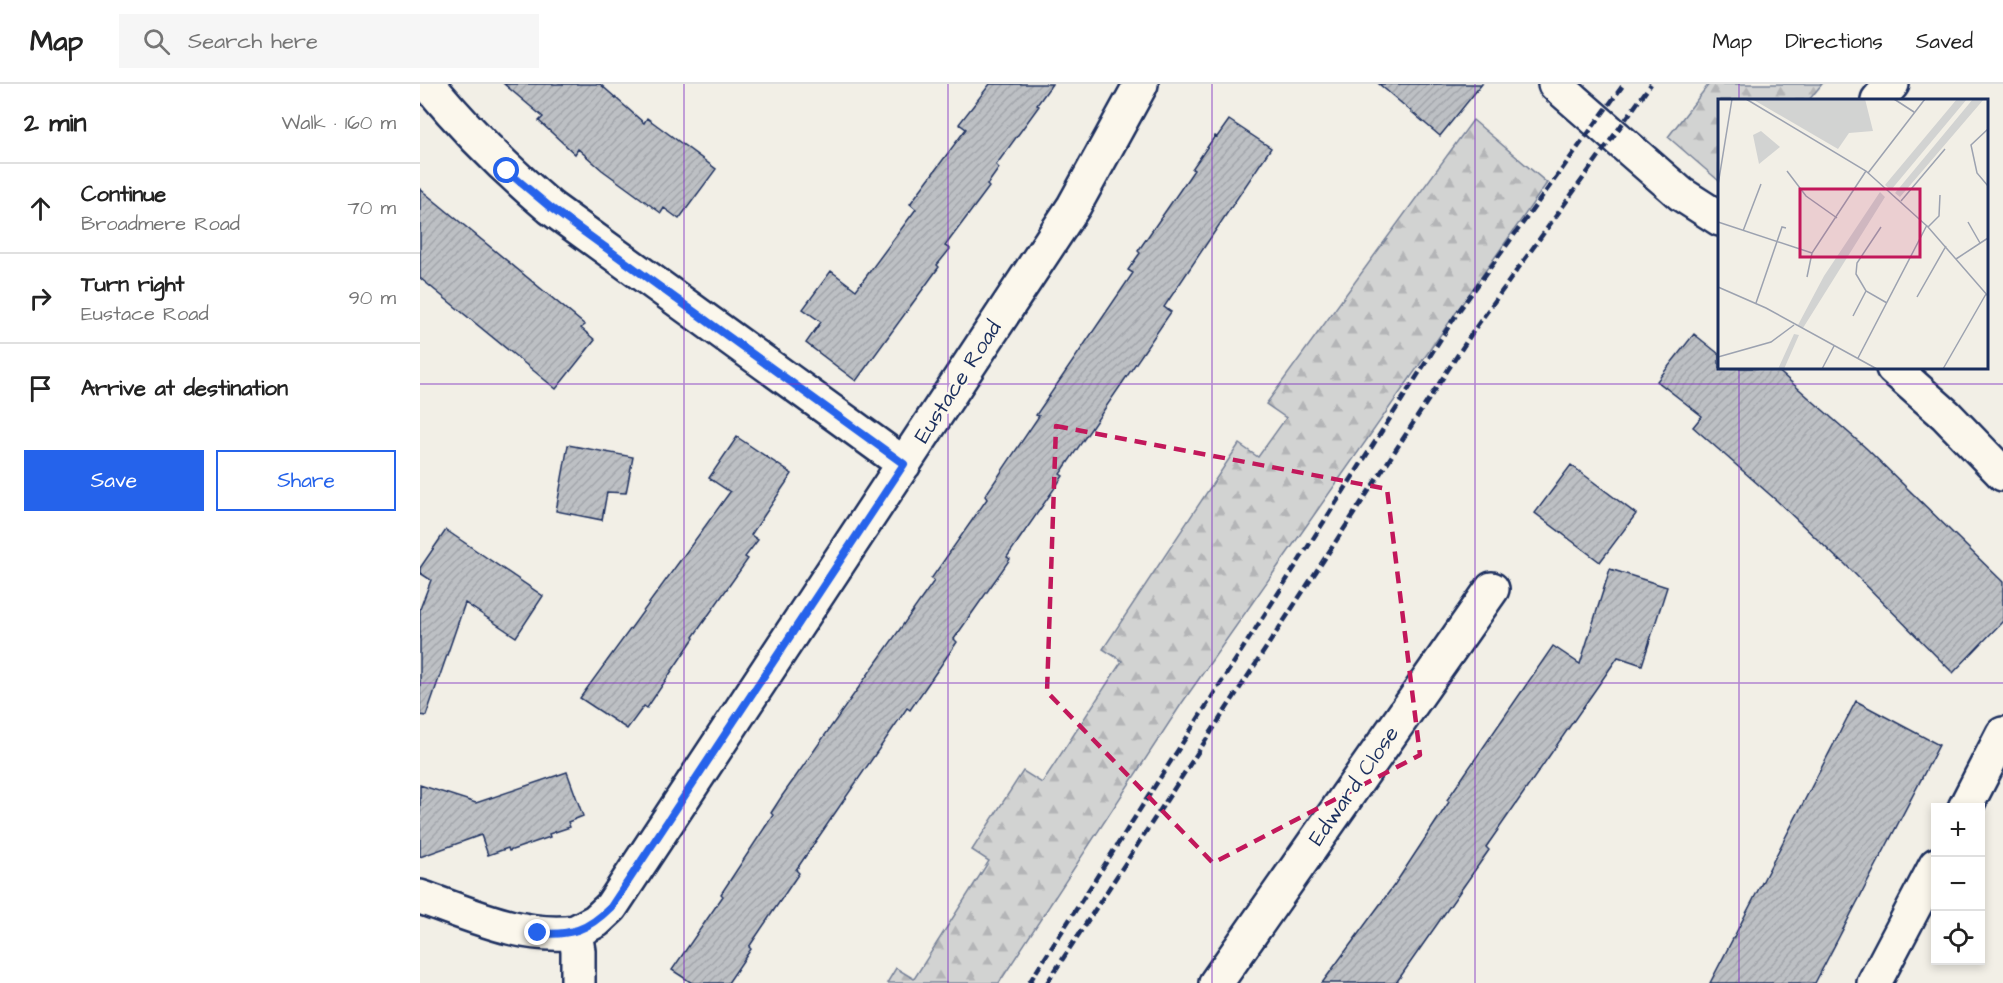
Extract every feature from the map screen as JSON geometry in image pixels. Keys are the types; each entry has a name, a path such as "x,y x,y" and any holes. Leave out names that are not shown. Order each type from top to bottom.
{"street":[{"path":"428,84 472,136 507,171 551,208 904,464"},
{"name":"Eustace Road","path":"420,897 525,932 551,934 575,932 596,921 611,907 1074,206 1141,84"},
{"path":"1555,84 1681,194 1718,218"},
{"path":"1879,99 1892,84"},
{"path":"1894,369 1946,416 2003,474"},
{"name":"Edward Close","path":"1216,983 1492,590"},
{"path":"1967,803 2003,734"},
{"path":"1874,983 1931,873"},
{"path":"575,932 578,951 578,983"}],"highlighted area":[{"path":"1056,426 1387,489 1420,755 1213,863 1047,692"}],"green space":[{"path":"1709,84 1822,84 1810,99 1718,99 1718,180 1668,137"},
{"path":"1473,120 1547,183 1182,703 999,983 887,983 896,968 914,979 989,861 972,850 1023,771 1042,783 1122,661 1103,649 1239,444 1258,457 1286,418 1266,404"}],"building":[{"path":"504,84 600,84 644,123 647,118 716,169 679,219 664,208 661,213 602,170 578,149 575,154 539,121 543,117"},
{"path":"990,84 1052,84 1037,105 1039,106 996,165 999,168 987,185 989,187 945,246 950,249 937,265 939,267 856,381 806,343 821,322 803,309 831,271 856,290 916,209 910,204 966,129 959,124"},
{"path":"1379,84 1482,84 1440,136"},
{"path":"1229,120 1271,148 1164,307 1171,312 1060,474 1063,476 1007,557 1010,559 954,639 957,642 910,710 907,708 796,870 799,873 749,947 751,949 728,983 692,983 672,970 723,896 721,894 773,815 771,813 782,796 934,581 931,579 987,499 985,496 1039,416 1036,415 1133,273 1128,270 1140,253 1138,251 1194,170 1192,169"},
{"path":"420,189 585,325 581,328 595,340 556,389 420,278"},
{"path":"1694,334 1718,353 1718,369 1776,369 1866,448 2003,582 2003,621 1953,673 1840,559 1693,427 1702,416 1657,381"},
{"path":"737,437 792,474 751,535 758,540 745,557 748,559 647,708 644,706 627,729 580,698 730,492 709,478"},
{"path":"568,445 633,457 626,493 607,492 602,520 556,511"},
{"path":"1571,465 1636,514 1600,562 1535,513"},
{"path":"446,530 543,596 516,637 465,603 426,716 420,715 420,609 431,580 420,573 420,568"},
{"path":"1610,569 1667,587 1642,665 1618,657 1486,847 1489,850 1396,983 1322,983 1395,884 1449,802 1447,800 1553,646 1580,664"},
{"path":"1856,701 1939,745 1815,983 1710,983"},
{"path":"567,772 583,816 568,822 570,827 549,834 550,837 509,851 508,848 488,855 481,835 420,857 420,785 476,803"}],"railway":[{"path":"1029,983 1458,312 1624,84"},
{"path":"1047,983 1476,327 1651,84"}],"route":[{"path":"507,171 551,208 904,464 611,907 596,921 575,932 538,933"}]}
